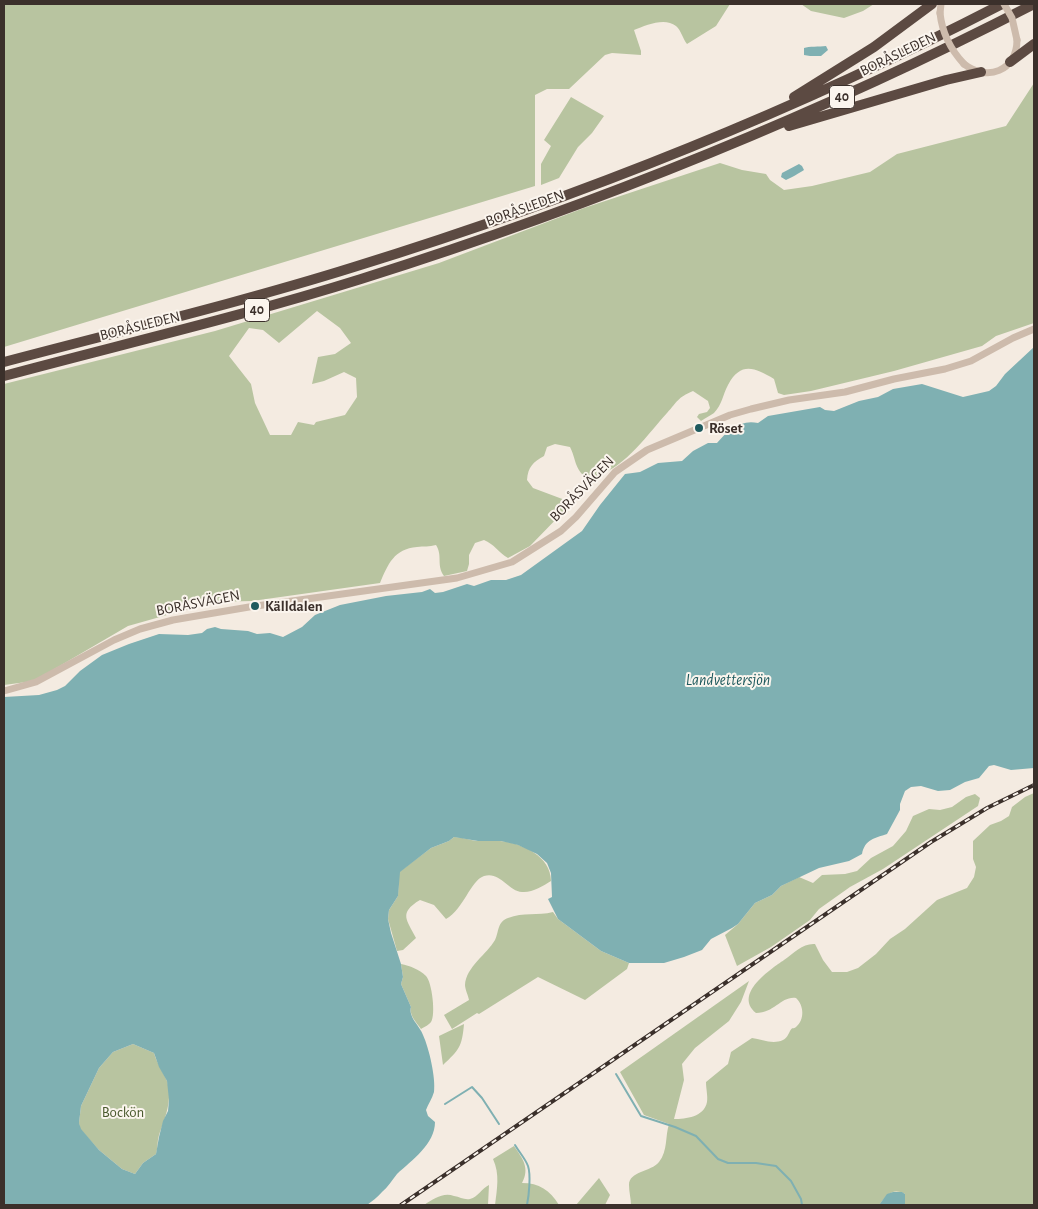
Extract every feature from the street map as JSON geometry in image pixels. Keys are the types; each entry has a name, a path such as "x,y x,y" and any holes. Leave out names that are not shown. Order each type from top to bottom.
{"highway":[{"path":"764,116 874,47 902,27 925,7 932,4"},
{"name":"BORÅSLEDEN","path":"4,362 226,305 355,267 562,196 680,151 764,116 870,68 1003,4"},
{"name":"BORÅSLEDEN","path":"4,376 230,318 359,280 507,231 650,178 745,139 875,82 1034,4"},
{"path":"1010,62 1034,44"},
{"path":"745,139 946,80 981,72"}],"street":[{"path":"941,4 940,13 948,41 964,64 981,72 996,72 1006,67 1010,62"},
{"name":"40","path":"1003,4 1012,18 1017,40 1014,56 1010,62"},
{"name":"BORÅSVÄGEN","path":"4,691 36,682 96,648 124,635 172,620 249,607 457,578 512,562 561,531 576,517 615,472 637,455 725,417 751,409 789,400 845,392 894,379 946,369 970,360 1034,329"}],"green space":[{"path":"4,4 730,4 716,26 687,44 678,28 672,23 661,22 644,26 634,30 641,55 612,53 605,55 569,89 547,89 535,95 535,186 4,347"},
{"path":"801,4 874,4 863,11 844,18 811,11"},
{"path":"1034,83 1034,323 996,336 982,346 894,371 811,391 784,395 778,393 774,379 755,370 743,370 733,377 726,388 719,407 714,413 701,421 697,417 699,414 707,412 710,408 708,401 693,391 688,393 678,400 627,457 609,471 599,475 584,476 577,466 570,447 555,444 547,447 544,456 530,468 527,480 533,488 565,500 566,509 530,546 508,558 484,540 475,543 469,555 467,571 444,576 440,568 439,553 436,545 409,548 397,554 389,564 380,583 252,601 213,602 128,626 34,681 4,685 4,384 215,331 439,263 584,208 720,163 742,170 766,174 770,180 784,190 812,186 870,172 897,154 1006,126","holes":["317,311 340,328 351,343 335,354 318,357 312,384 344,372 356,378 357,397 345,415 316,422 314,425 298,422 291,435 270,435 255,403 251,384 229,356 249,328 263,330 279,343"]},
{"path":"571,97 604,116 592,133 578,147 559,178 541,185 541,164 551,146 544,140"},
{"path":"1034,793 1034,1205 905,1205 905,1194 893,1192 879,1205 631,1205 630,1180 636,1174 651,1168 662,1158 669,1124 644,1115 620,1072 749,981 741,1002 729,1021 695,1048 682,1064 684,1080 674,1119 689,1118 698,1114 707,1102 706,1082 728,1064 731,1052 752,1038 771,1042 783,1040 801,1020 802,1008 796,998 786,999 768,1010 756,1013 750,1006 749,998 751,990 763,976 799,949 811,944 815,944 832,972 847,972 858,968 937,900 967,888 974,877 976,867 973,859 973,841 990,825 1009,816 1012,807"},
{"path":"975,794 980,798 978,806 883,869 850,887 819,909 810,920 771,947 737,966 725,935 738,924 755,903 772,895 781,886 799,877 813,883 822,875 845,874 857,871 871,858 893,846 906,831 913,816 929,809 940,810 952,807 966,797"},
{"path":"454,837 477,841 509,842 526,848 534,852 546,864 550,872 551,881 541,887 522,892 517,891 495,876 484,876 475,883 458,909 446,919 434,905 420,900 409,909 406,917 416,938 403,950 397,951 388,919 389,910 398,896 399,872 431,848"},
{"path":"553,912 558,919 601,951 629,963 627,969 585,1000 538,977 452,1029 444,1015 469,1000 465,987 466,978 495,940 502,922 514,916"},
{"path":"401,964 420,971 426,976 432,991 432,1018 430,1023 421,1029 412,1016 411,1007 401,984 403,977"},
{"path":"464,1024 459,1048 443,1065 439,1036"},
{"name":"Bockön","path":"133,1044 154,1053 169,1088 168,1109 158,1137 156,1154 143,1163 135,1174 122,1169 99,1150 80,1129 79,1123 81,1106 99,1068 113,1052"},
{"path":"514,1146 523,1159 525,1168 522,1183 534,1184 544,1188 559,1205 495,1205 497,1176 493,1159"},
{"path":"599,1178 610,1195 605,1205 576,1205"},
{"path":"489,1185 488,1205 424,1205 446,1195 470,1199"}],"water":[{"path":"826,46 828,50 821,56 804,55 804,48"},
{"path":"799,164 804,170 786,180 781,177 782,173"},
{"name":"Landvettersjön","path":"1034,347 1034,768 1011,770 994,765 989,766 979,778 965,782 950,790 938,791 921,786 911,787 905,791 900,804 900,810 887,834 868,842 862,854 849,861 819,868 781,886 772,895 755,903 738,924 711,939 702,950 664,963 629,963 601,951 558,919 548,899 552,897 551,873 547,863 537,854 518,845 501,841 478,841 454,837 431,848 400,872 398,896 389,910 388,919 391,933 401,964 403,977 401,984 411,1007 411,1014 422,1032 432,1063 434,1092 426,1110 428,1116 435,1122 431,1137 422,1151 397,1174 375,1199 367,1205 4,1205 4,697 39,695 57,690 65,686 80,671 102,655 159,634 188,635 202,633 207,629 215,627 257,634 270,633 283,637 302,627 315,615 340,605 386,596 422,592 430,589 435,593 443,592 467,584 474,586 491,580 506,580 521,575 582,531 625,474 640,472 658,463 682,461 693,451 708,443 717,443 730,430 740,424 758,423 768,416 820,407 825,410 834,411 859,401 878,397 893,389 922,384 963,397 989,391 996,386 1005,374","holes":["133,1044 154,1053 167,1081 168,1111 163,1121 156,1154 143,1163 135,1174 122,1169 99,1150 81,1129 79,1123 81,1106 99,1068 113,1052"]},
{"path":"893,1192 905,1194 905,1205 879,1205 887,1194"}],"waterway":[{"path":"616,1074 641,1116 696,1136 718,1159 728,1163 756,1163 776,1166 791,1181 801,1199 802,1205"},
{"path":"445,1104 472,1087 482,1098 499,1124"},
{"path":"515,1145 529,1170 527,1205"}],"railway":[{"path":"401,1205 931,842 987,808 1034,785"}],"place":[{"name":"Röset","path":"699,428"},
{"name":"Källdalen","path":"255,606"}]}
